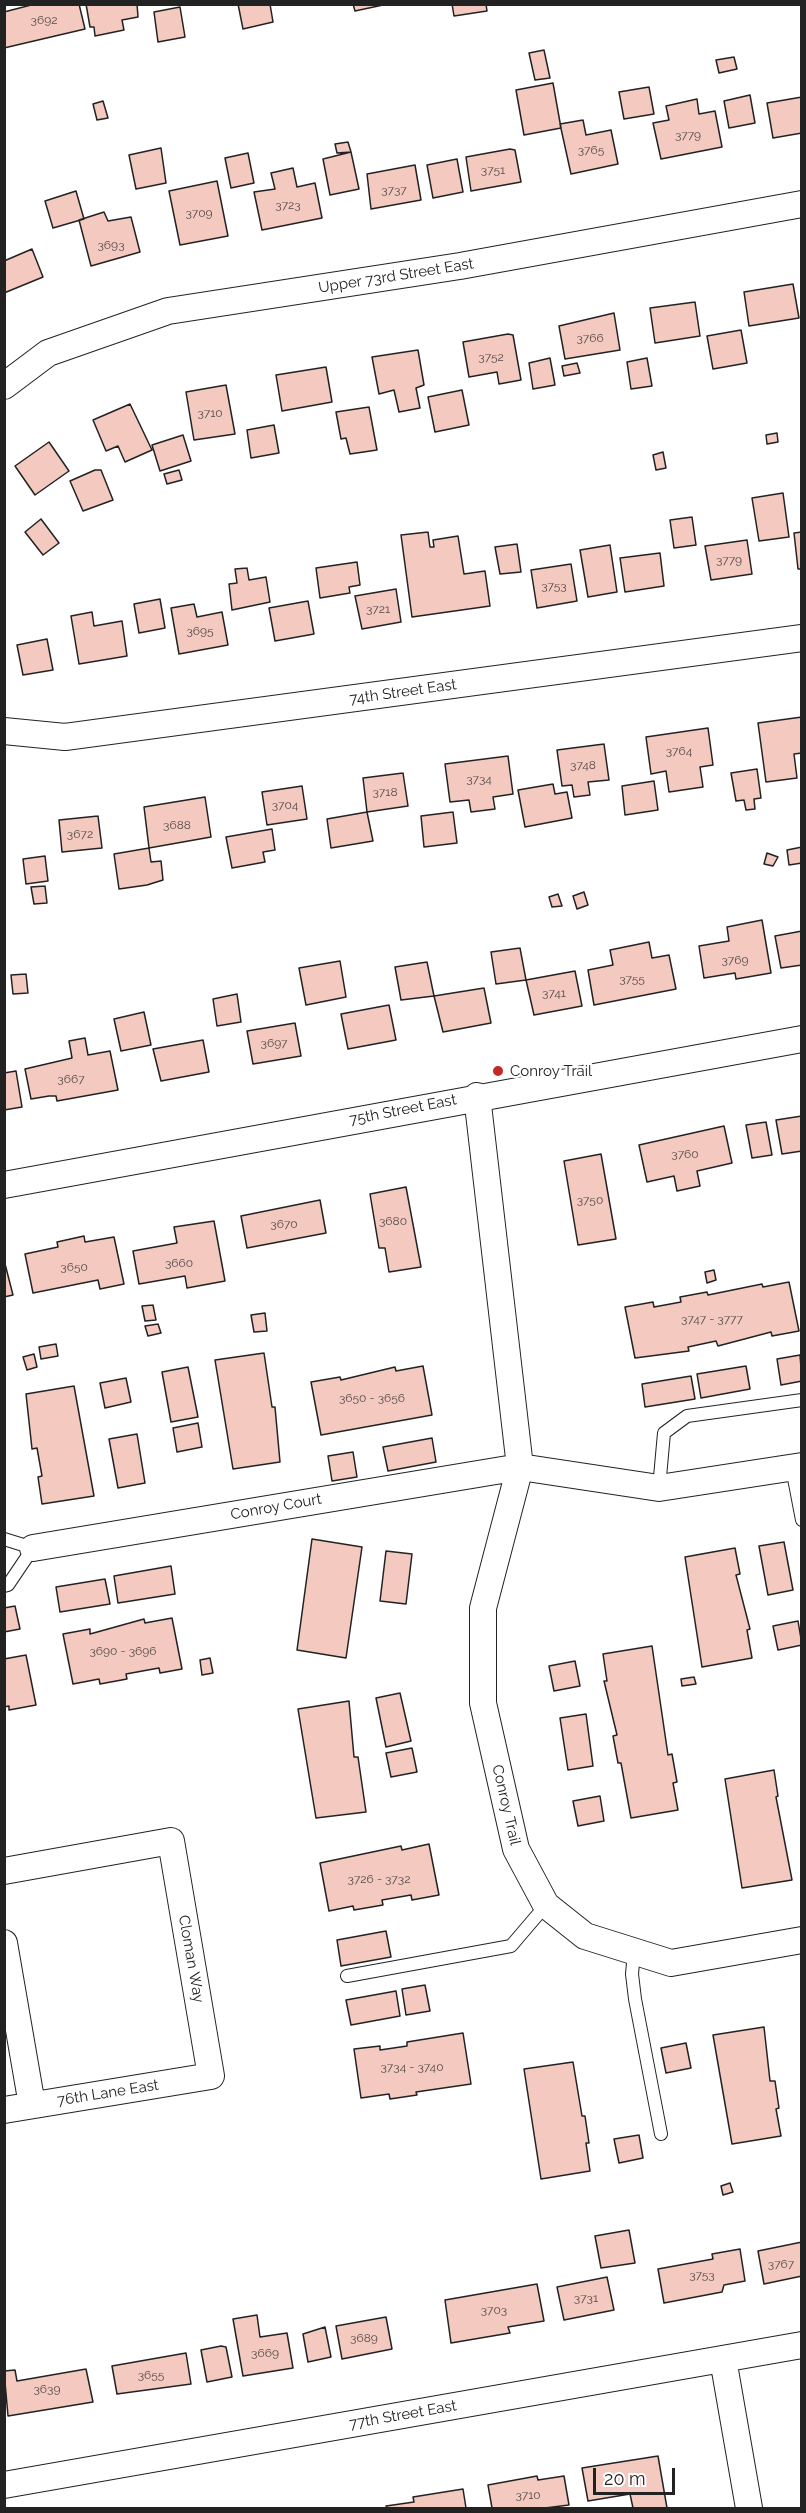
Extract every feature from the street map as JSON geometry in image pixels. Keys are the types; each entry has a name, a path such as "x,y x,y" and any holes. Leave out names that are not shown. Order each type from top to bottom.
{"street":[{"name":"Upper 73rd Street East","path":"4,386 48,353 168,311 460,266 801,204"},
{"name":"74th Street East","path":"4,731 65,737 801,638"},
{"name":"75th Street East","path":"4,1185 477,1096 801,1039"},
{"name":"Conroy Trail","path":"477,1096 520,1467 483,1608 483,1703 516,1849 546,1905 585,1936 634,1952 671,1963 801,1940"},
{"path":"520,1467 659,1488 797,1467"},
{"name":"Conroy Court","path":"33,1548 520,1467"},
{"name":"Cloman Way","path":"4,1870 171,1841 211,2076"},
{"path":"4,1943 32,2105"},
{"name":"76th Lane East","path":"4,2110 211,2076"},
{"name":"77th Street East","path":"4,2485 801,2345"},
{"path":"723,2359 749,2508"}],"lane":[{"path":"659,1488 664,1433 687,1416 801,1400"},
{"path":"797,1467 801,1520"},
{"path":"4,1539 33,1548 8,1585 4,1586"},
{"path":"347,1976 511,1946 546,1905"},
{"path":"634,1952 635,1999 661,2134"}],"building":[{"path":"35,4 79,4 85,29 4,48 4,12"},
{"path":"86,4 137,4 138,17 122,20 124,30 95,36 94,27 90,27"},
{"path":"238,4 270,4 273,22 243,29"},
{"path":"353,4 383,4 383,5 355,11"},
{"path":"452,4 486,4 487,11 454,16"},
{"path":"180,7 185,37 158,42 154,12"},
{"path":"544,50 550,78 535,80 529,53"},
{"path":"734,57 737,69 719,73 716,60"},
{"path":"553,83 561,128 524,135 516,90"},
{"path":"649,87 654,114 624,119 619,92"},
{"path":"750,95 755,123 729,128 724,101"},
{"path":"802,97 802,133 773,138 767,103"},
{"path":"697,99 699,114 715,111 722,147 661,159 653,123 669,120 666,106"},
{"path":"103,101 108,118 97,120 93,104"},
{"path":"583,120 586,135 611,130 618,164 571,174 560,124"},
{"path":"348,142 351,152 337,153 335,144"},
{"path":"161,148 166,183 136,189 129,155"},
{"path":"515,150 521,182 471,191 466,157"},
{"path":"351,152 359,189 330,195 323,159"},
{"path":"248,153 254,183 231,188 225,158"},
{"path":"457,159 463,192 433,198 427,165"},
{"path":"415,165 421,200 371,209 367,174"},
{"path":"293,168 297,187 315,183 322,218 262,230 254,192 275,189 271,173"},
{"path":"217,181 228,236 180,245 169,191"},
{"path":"76,191 84,219 53,228 45,201"},
{"path":"104,212 108,221 131,217 140,252 91,266 79,220"},
{"path":"32,249 43,277 4,293 4,261"},
{"path":"793,284 799,318 749,326 744,292"},
{"path":"695,302 700,336 655,343 650,308"},
{"path":"614,313 620,350 565,359 559,326"},
{"path":"741,330 747,363 713,369 707,336"},
{"path":"513,335 521,380 499,384 497,372 469,377 463,342"},
{"path":"418,350 424,385 416,388 420,408 399,412 394,390 379,394 372,357"},
{"path":"550,358 555,385 533,389 529,363"},
{"path":"647,358 652,386 631,389 627,362"},
{"path":"577,363 580,373 564,376 562,366"},
{"path":"326,367 332,402 282,411 276,375"},
{"path":"226,385 235,434 194,440 186,392"},
{"path":"462,390 469,425 435,432 428,397"},
{"path":"130,404 152,450 125,462 118,446 106,451 93,420"},
{"path":"369,407 377,450 350,454 346,438 341,439 336,412"},
{"path":"274,425 279,453 251,458 247,430"},
{"path":"777,433 778,442 767,444 766,435"},
{"path":"183,435 191,461 160,471 152,445"},
{"path":"49,442 69,471 35,495 15,466"},
{"path":"663,452 666,468 656,470 653,455"},
{"path":"95,470 101,470 113,500 83,511 70,481"},
{"path":"179,470 182,480 167,484 164,474"},
{"path":"783,493 789,537 759,541 752,498"},
{"path":"692,517 696,545 674,548 670,520"},
{"path":"41,519 59,543 43,555 25,532"},
{"path":"428,532 430,547 434,547 433,540 458,536 464,574 485,571 490,606 412,617 401,535"},
{"path":"802,532 802,569 798,569 794,533"},
{"path":"747,540 752,574 711,580 705,546"},
{"path":"517,544 521,572 500,574 495,547"},
{"path":"610,545 617,592 588,597 580,550"},
{"path":"660,553 664,586 625,592 620,558"},
{"path":"357,562 360,585 349,587 350,593 320,598 316,568"},
{"path":"571,564 577,601 537,608 531,570"},
{"path":"247,568 249,580 266,577 270,602 232,610 229,584 237,583 235,569"},
{"path":"396,589 401,622 362,629 355,596"},
{"path":"160,599 165,628 139,633 134,604"},
{"path":"308,601 314,634 275,641 269,608"},
{"path":"194,604 197,617 222,612 228,645 179,654 171,608"},
{"path":"92,612 94,626 122,621 127,656 79,664 71,616"},
{"path":"47,639 53,670 23,675 17,645"},
{"path":"802,717 802,753 794,754 797,778 766,782 758,723"},
{"path":"708,728 713,765 700,767 703,787 669,792 666,771 651,774 646,737"},
{"path":"604,744 609,780 588,782 590,795 574,797 572,785 562,786 557,750"},
{"path":"508,756 513,794 493,797 495,809 471,812 469,800 450,802 445,764"},
{"path":"757,769 761,798 754,799 755,809 746,810 744,800 736,801 731,773"},
{"path":"403,773 408,806 367,812 363,778"},
{"path":"654,781 658,810 625,815 622,786"},
{"path":"553,784 555,794 567,792 572,818 525,827 518,790"},
{"path":"302,786 307,819 267,825 262,792"},
{"path":"205,797 211,837 149,848 144,807"},
{"path":"367,812 373,841 331,848 327,819"},
{"path":"453,812 457,843 424,847 421,816"},
{"path":"98,816 102,848 62,852 59,820"},
{"path":"272,829 275,850 263,852 265,862 232,868 226,837"},
{"path":"802,847 802,863 789,865 787,850"},
{"path":"149,848 151,862 161,861 163,880 119,889 114,854"},
{"path":"767,853 778,857 773,866 764,864"},
{"path":"45,856 48,881 26,884 23,859"},
{"path":"45,886 47,903 34,904 31,887"},
{"path":"584,892 588,905 577,909 573,896"},
{"path":"558,894 562,906 552,907 549,897"},
{"path":"762,920 771,973 736,979 735,973 704,978 699,946 729,941 727,927"},
{"path":"802,931 802,965 781,968 775,936"},
{"path":"649,942 652,958 669,955 676,989 594,1005 588,970 613,965 610,950"},
{"path":"520,948 526,980 496,984 491,952"},
{"path":"340,961 346,997 306,1005 299,968"},
{"path":"427,962 434,996 401,1000 395,967"},
{"path":"575,971 582,1006 534,1015 526,980"},
{"path":"26,974 28,993 13,994 11,975"},
{"path":"484,988 491,1023 443,1032 434,996"},
{"path":"237,994 241,1022 217,1026 213,999"},
{"path":"389,1005 396,1040 348,1049 341,1014"},
{"path":"144,1012 151,1045 121,1051 114,1019"},
{"path":"295,1023 301,1056 253,1064 247,1031"},
{"path":"85,1038 88,1055 110,1051 118,1090 57,1101 56,1096 31,1099 25,1069 72,1058 69,1041"},
{"path":"203,1040 209,1072 161,1081 153,1049"},
{"path":"16,1071 22,1107 4,1110 4,1073"},
{"path":"802,1116 802,1151 782,1154 776,1120"},
{"path":"766,1122 772,1155 752,1158 746,1125"},
{"path":"724,1126 732,1163 697,1171 700,1186 677,1191 674,1176 647,1182 639,1145"},
{"path":"601,1154 616,1239 578,1245 564,1161"},
{"path":"406,1187 421,1267 389,1272 385,1248 379,1248 370,1194"},
{"path":"320,1200 326,1233 247,1248 241,1216"},
{"path":"214,1221 225,1281 187,1288 185,1276 139,1284 133,1251 177,1243 174,1227"},
{"path":"84,1236 85,1242 114,1237 124,1284 100,1289 98,1280 33,1293 25,1254 58,1247 57,1242"},
{"path":"4,1260 13,1295 4,1297"},
{"path":"714,1270 716,1280 707,1283 705,1272"},
{"path":"789,1282 799,1331 772,1336 771,1332 718,1346 716,1341 688,1347 689,1351 635,1358 625,1307 653,1302 654,1307 681,1302 680,1297 707,1292 708,1295 762,1284 763,1287"},
{"path":"153,1305 156,1320 145,1321 142,1306"},
{"path":"265,1313 267,1331 254,1332 251,1315"},
{"path":"158,1324 161,1333 148,1336 145,1326"},
{"path":"56,1344 58,1356 41,1359 39,1347"},
{"path":"264,1353 272,1407 275,1407 280,1462 233,1469 215,1360"},
{"path":"34,1354 37,1367 27,1370 23,1357"},
{"path":"800,1355 802,1381 781,1385 777,1359"},
{"path":"423,1366 432,1415 321,1435 311,1382 340,1377 341,1380 395,1367 396,1371"},
{"path":"746,1366 750,1389 701,1398 697,1374"},
{"path":"188,1367 198,1417 171,1422 162,1372"},
{"path":"691,1376 695,1399 645,1407 642,1384"},
{"path":"126,1378 131,1402 105,1408 100,1383"},
{"path":"74,1386 94,1496 42,1504 38,1477 42,1476 37,1448 32,1449 26,1394"},
{"path":"198,1423 202,1447 177,1452 173,1428"},
{"path":"137,1434 145,1483 118,1488 109,1439"},
{"path":"432,1438 436,1462 388,1471 383,1447"},
{"path":"353,1452 357,1477 332,1481 328,1456"},
{"path":"312,1539 362,1547 346,1658 297,1650"},
{"path":"784,1542 793,1590 768,1595 759,1546"},
{"path":"735,1548 740,1574 736,1575 750,1629 747,1630 752,1658 702,1667 685,1557"},
{"path":"386,1551 412,1554 406,1604 380,1601"},
{"path":"171,1566 175,1594 118,1603 114,1576"},
{"path":"105,1579 110,1604 60,1612 56,1587"},
{"path":"15,1606 20,1629 4,1632 4,1608"},
{"path":"172,1618 182,1669 160,1673 159,1668 126,1674 127,1679 100,1684 99,1679 73,1684 63,1634 90,1629 90,1634 144,1619 145,1623"},
{"path":"798,1621 802,1645 778,1650 773,1626"},
{"path":"652,1646 668,1755 672,1754 677,1782 673,1783 678,1810 631,1818 621,1763 618,1763 613,1736 617,1735 604,1681 607,1681 603,1654"},
{"path":"26,1655 36,1705 9,1710 9,1706 4,1707 4,1659"},
{"path":"210,1658 213,1673 202,1675 200,1660"},
{"path":"575,1661 580,1686 554,1691 549,1666"},
{"path":"694,1677 696,1684 682,1686 681,1679"},
{"path":"400,1693 411,1741 386,1747 376,1698"},
{"path":"349,1701 354,1757 358,1757 366,1812 316,1818 298,1709"},
{"path":"586,1714 593,1766 568,1770 560,1718"},
{"path":"412,1748 417,1772 391,1777 386,1753"},
{"path":"774,1770 778,1796 776,1797 792,1880 742,1888 725,1779"},
{"path":"600,1796 604,1821 578,1826 573,1801"},
{"path":"429,1844 439,1895 412,1900 411,1895 382,1900 383,1905 354,1910 353,1906 329,1911 320,1863 401,1846 402,1850"},
{"path":"386,1931 391,1957 341,1966 337,1940"},
{"path":"425,1985 430,2011 406,2015 402,1989"},
{"path":"396,1991 400,2016 351,2025 346,2000"},
{"path":"764,2027 770,2081 775,2081 779,2108 776,2109 781,2136 732,2144 713,2035"},
{"path":"463,2033 471,2084 416,2092 417,2095 390,2099 389,2094 361,2098 354,2049 380,2046 380,2050 407,2046 407,2042"},
{"path":"686,2043 691,2068 666,2073 661,2048"},
{"path":"573,2062 582,2116 585,2116 590,2171 541,2179 524,2069"},
{"path":"639,2135 643,2158 619,2163 614,2139"},
{"path":"730,2183 733,2192 723,2195 721,2186"},
{"path":"629,2230 635,2263 601,2268 595,2236"},
{"path":"802,2242 802,2276 764,2284 758,2251"},
{"path":"740,2249 745,2281 724,2285 722,2292 664,2303 658,2269 713,2259 712,2254"},
{"path":"607,2277 614,2310 564,2320 557,2287"},
{"path":"537,2284 544,2321 508,2327 510,2333 451,2343 445,2300"},
{"path":"257,2315 260,2337 287,2333 293,2368 243,2376 233,2319"},
{"path":"386,2317 392,2349 342,2359 336,2326"},
{"path":"325,2327 331,2357 308,2362 303,2334"},
{"path":"226,2347 232,2377 207,2382 201,2350"},
{"path":"186,2353 191,2384 117,2394 112,2366"},
{"path":"86,2369 93,2402 8,2416 4,2371 15,2370 17,2381"},
{"path":"658,2456 667,2508 633,2508 630,2494 588,2501 582,2468"},
{"path":"537,2476 538,2480 564,2476 569,2505 545,2508 492,2508 488,2485"},
{"path":"463,2489 466,2508 387,2508 386,2506 414,2502 413,2497"}],"place":[{"name":"Conroy Trail","path":"498,1071"}]}
